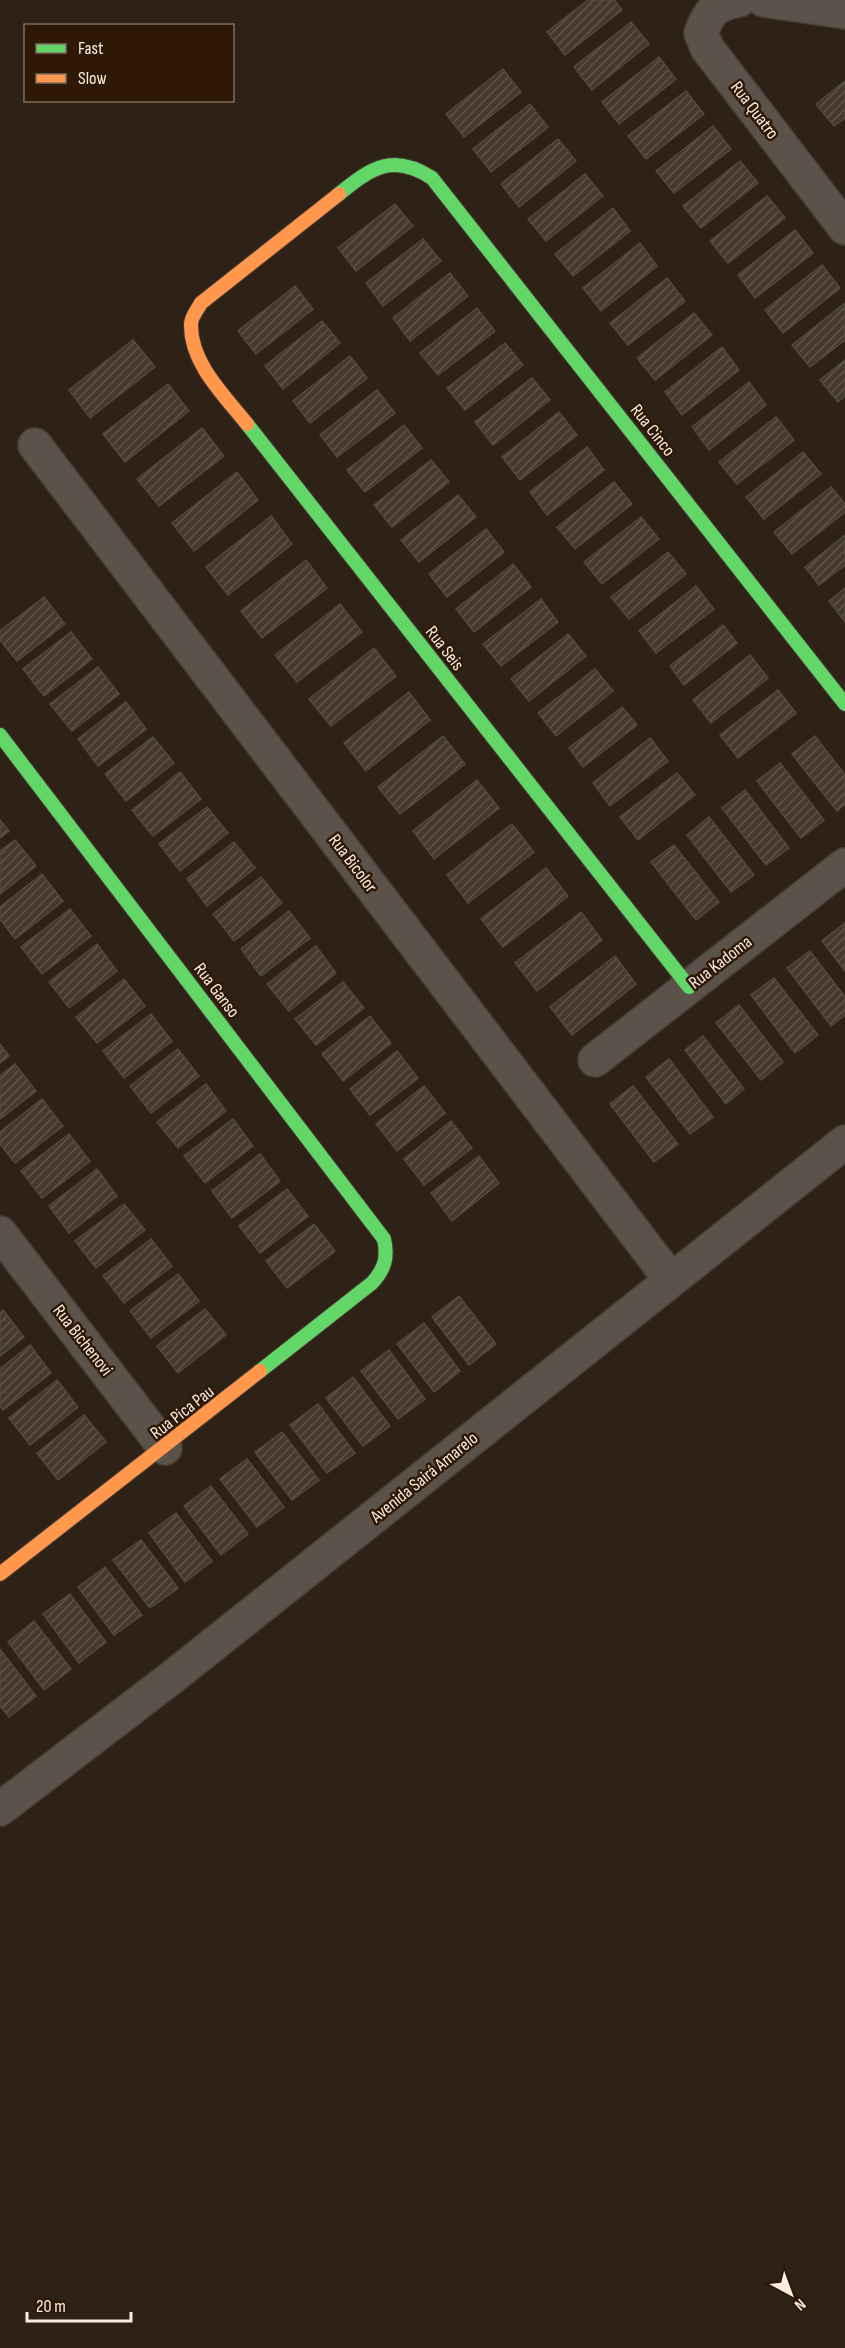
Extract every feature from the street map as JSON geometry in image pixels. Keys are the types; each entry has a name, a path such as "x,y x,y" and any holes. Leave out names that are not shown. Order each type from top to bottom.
{"street":[{"name":"Rua Quatro","path":"739,0 723,3 708,15 701,33 707,48 845,228"},
{"path":"764,0 845,12"},
{"name":"Rua Seis","path":"432,178 415,167 385,164 350,185 201,303 191,322 196,354 211,379 689,987"},
{"name":"Rua Cinco","path":"432,178 845,704"},
{"name":"Rua Bicolor","path":"35,445 671,1280"},
{"name":"Rua Ganso","path":"0,735 384,1239 388,1255 382,1273"},
{"name":"Rua Kadoma","path":"595,1060 845,865"},
{"name":"Avenida Sairá Amarelo","path":"0,1809 175,1676 845,1142"},
{"name":"Rua Bichenovi","path":"0,1233 165,1448"},
{"name":"Rua Pica Pau","path":"0,1574 165,1448 366,1289 382,1273"}],"building":[{"path":"588,0 614,0 622,10 565,55 547,32"},
{"path":"631,22 649,44 592,90 574,67"},
{"path":"659,57 676,79 619,124 602,102"},
{"path":"503,69 521,92 464,137 446,114"},
{"path":"845,81 845,118 834,126 816,104"},
{"path":"686,91 704,114 646,159 628,136"},
{"path":"530,104 548,127 491,172 473,149"},
{"path":"713,126 731,149 674,193 656,171"},
{"path":"558,139 576,161 519,207 501,184"},
{"path":"740,161 758,183 701,228 683,206"},
{"path":"585,174 603,196 546,241 528,219"},
{"path":"767,196 785,218 728,263 710,241"},
{"path":"395,204 413,226 356,271 338,248"},
{"path":"613,208 630,231 573,276 555,254"},
{"path":"795,230 813,253 755,298 738,275"},
{"path":"423,239 441,261 383,306 366,283"},
{"path":"640,243 657,266 601,311 583,288"},
{"path":"822,265 840,288 783,333 765,310"},
{"path":"450,273 468,296 410,341 393,318"},
{"path":"667,278 685,301 628,345 610,323"},
{"path":"295,286 313,309 256,354 238,331"},
{"path":"845,303 845,340 810,367 792,345"},
{"path":"477,308 495,331 438,375 420,353"},
{"path":"694,313 712,335 655,380 637,358"},
{"path":"322,321 340,343 283,389 265,366"},
{"path":"133,340 155,367 90,418 69,390"},
{"path":"505,343 523,365 465,410 447,388"},
{"path":"722,347 739,370 682,415 665,392"},
{"path":"350,356 367,378 310,423 293,401"},
{"path":"845,360 845,396 838,402 820,380"},
{"path":"532,378 550,400 493,445 475,422"},
{"path":"749,382 766,405 709,450 692,427"},
{"path":"168,384 189,411 125,462 103,434"},
{"path":"377,390 395,413 337,457 320,435"},
{"path":"559,412 577,435 520,480 502,457"},
{"path":"776,417 794,440 737,484 719,462"},
{"path":"404,425 422,448 365,492 347,470"},
{"path":"202,428 224,456 159,506 137,479"},
{"path":"587,447 604,470 547,515 530,492"},
{"path":"803,452 821,474 764,519 746,497"},
{"path":"431,460 449,482 392,527 374,505"},
{"path":"237,472 258,500 194,551 172,523"},
{"path":"614,482 632,504 575,549 557,527"},
{"path":"831,487 845,504 845,512 792,554 774,532"},
{"path":"458,495 476,517 419,562 401,540"},
{"path":"271,516 292,544 228,595 206,567"},
{"path":"641,517 659,539 602,584 584,562"},
{"path":"486,529 504,552 447,597 429,574"},
{"path":"845,535 845,565 819,585 805,567"},
{"path":"668,552 686,574 629,619 611,597"},
{"path":"306,560 327,588 262,638 241,611"},
{"path":"513,564 531,587 474,632 456,609"},
{"path":"696,586 714,609 656,653 639,631"},
{"path":"845,588 845,622 829,601"},
{"path":"44,597 65,624 17,661 0,640 0,631"},
{"path":"541,599 558,622 501,666 483,644"},
{"path":"340,604 362,632 297,682 275,655"},
{"path":"723,625 737,643 684,685 670,666"},
{"path":"71,632 92,659 44,696 23,669"},
{"path":"568,634 586,656 529,701 511,679"},
{"path":"374,648 396,676 331,726 309,699"},
{"path":"750,655 768,678 711,723 693,700"},
{"path":"98,667 119,694 72,731 50,704"},
{"path":"595,669 613,691 556,736 538,713"},
{"path":"778,690 796,713 738,758 720,735"},
{"path":"409,692 430,720 366,771 344,743"},
{"path":"126,702 146,729 98,766 78,739"},
{"path":"622,707 637,725 583,767 569,748"},
{"path":"443,736 465,764 400,814 378,787"},
{"path":"815,736 845,775 845,804 837,811 792,754"},
{"path":"153,737 174,763 126,801 105,774"},
{"path":"650,738 668,761 610,806 593,783"},
{"path":"780,763 824,820 801,838 757,781"},
{"path":"180,772 201,799 153,836 132,810"},
{"path":"677,773 695,795 638,840 620,817"},
{"path":"477,780 499,808 434,859 413,831"},
{"path":"745,790 789,848 766,865 722,808"},
{"path":"207,807 228,833 180,871 159,844"},
{"path":"709,817 754,875 731,892 687,835"},
{"path":"0,820 9,831 0,838"},
{"path":"512,824 534,852 468,903 447,875"},
{"path":"15,840 36,866 0,894 0,851"},
{"path":"234,842 255,868 207,906 187,879"},
{"path":"674,845 719,902 696,920 651,862"},
{"path":"546,868 568,896 503,947 481,919"},
{"path":"42,874 63,901 15,939 0,919 0,907"},
{"path":"261,877 282,903 234,941 213,914"},
{"path":"70,909 91,936 42,974 21,947"},
{"path":"289,911 310,938 261,976 241,949"},
{"path":"581,912 602,940 537,991 515,963"},
{"path":"845,923 845,971 822,941"},
{"path":"97,944 117,971 69,1008 49,982"},
{"path":"316,946 336,973 289,1011 267,984"},
{"path":"810,951 845,997 845,1015 831,1026 787,968"},
{"path":"615,956 636,984 572,1035 550,1007"},
{"path":"774,978 818,1035 795,1053 751,995"},
{"path":"124,979 145,1006 97,1043 76,1017"},
{"path":"343,982 364,1008 316,1045 295,1019"},
{"path":"739,1005 783,1062 761,1080 716,1023"},
{"path":"151,1014 172,1041 124,1078 103,1051"},
{"path":"370,1016 391,1043 343,1081 322,1054"},
{"path":"703,1036 744,1089 726,1104 685,1050"},
{"path":"0,1044 9,1056 0,1063"},
{"path":"178,1049 199,1076 151,1113 130,1086"},
{"path":"397,1051 418,1078 370,1115 350,1089"},
{"path":"669,1059 713,1117 690,1134 646,1077"},
{"path":"15,1064 36,1091 0,1119 0,1076"},
{"path":"206,1084 226,1111 178,1148 157,1122"},
{"path":"424,1086 445,1113 397,1151 376,1124"},
{"path":"633,1086 678,1144 654,1162 610,1104"},
{"path":"42,1099 63,1126 15,1163 0,1144 0,1132"},
{"path":"233,1119 253,1146 205,1183 184,1156"},
{"path":"451,1121 472,1148 424,1185 404,1159"},
{"path":"69,1134 90,1161 42,1198 21,1171"},
{"path":"260,1154 280,1181 232,1218 212,1191"},
{"path":"479,1156 499,1183 452,1221 431,1193"},
{"path":"97,1169 117,1196 69,1233 49,1206"},
{"path":"287,1189 308,1216 260,1253 239,1226"},
{"path":"124,1204 145,1230 96,1268 75,1241"},
{"path":"314,1224 335,1251 287,1288 266,1261"},
{"path":"151,1239 172,1266 124,1303 103,1276"},
{"path":"178,1274 199,1301 151,1338 130,1311"},
{"path":"459,1296 496,1344 469,1365 432,1317"},
{"path":"205,1309 226,1335 178,1373 157,1346"},
{"path":"3,1310 24,1337 0,1356 0,1313"},
{"path":"424,1323 460,1371 434,1392 397,1344"},
{"path":"30,1345 51,1373 3,1410 0,1406 0,1369"},
{"path":"389,1350 425,1399 398,1419 361,1371"},
{"path":"353,1377 390,1426 363,1446 326,1398"},
{"path":"57,1380 78,1407 30,1445 9,1418"},
{"path":"318,1404 355,1453 327,1473 290,1425"},
{"path":"84,1415 106,1442 58,1480 37,1453"},
{"path":"282,1432 319,1480 292,1500 255,1452"},
{"path":"247,1459 284,1507 257,1527 220,1479"},
{"path":"211,1486 248,1534 221,1555 184,1506"},
{"path":"176,1513 212,1561 185,1582 149,1533"},
{"path":"141,1540 178,1588 150,1608 113,1560"},
{"path":"105,1567 142,1615 114,1635 78,1587"},
{"path":"70,1594 106,1642 79,1663 43,1614"},
{"path":"34,1621 71,1669 44,1690 8,1642"},
{"path":"0,1649 36,1696 9,1717 0,1706"}],"traffic: fast":[{"path":"339,194 362,177 383,166 406,166 432,178 845,704"},
{"path":"247,424 689,987"},
{"path":"0,735 384,1239 386,1252 384,1262 380,1273 372,1283 260,1371"}],"traffic: slow":[{"path":"247,424 202,365 192,338 192,319 201,303 339,194"},
{"path":"0,1574 260,1371"}]}
